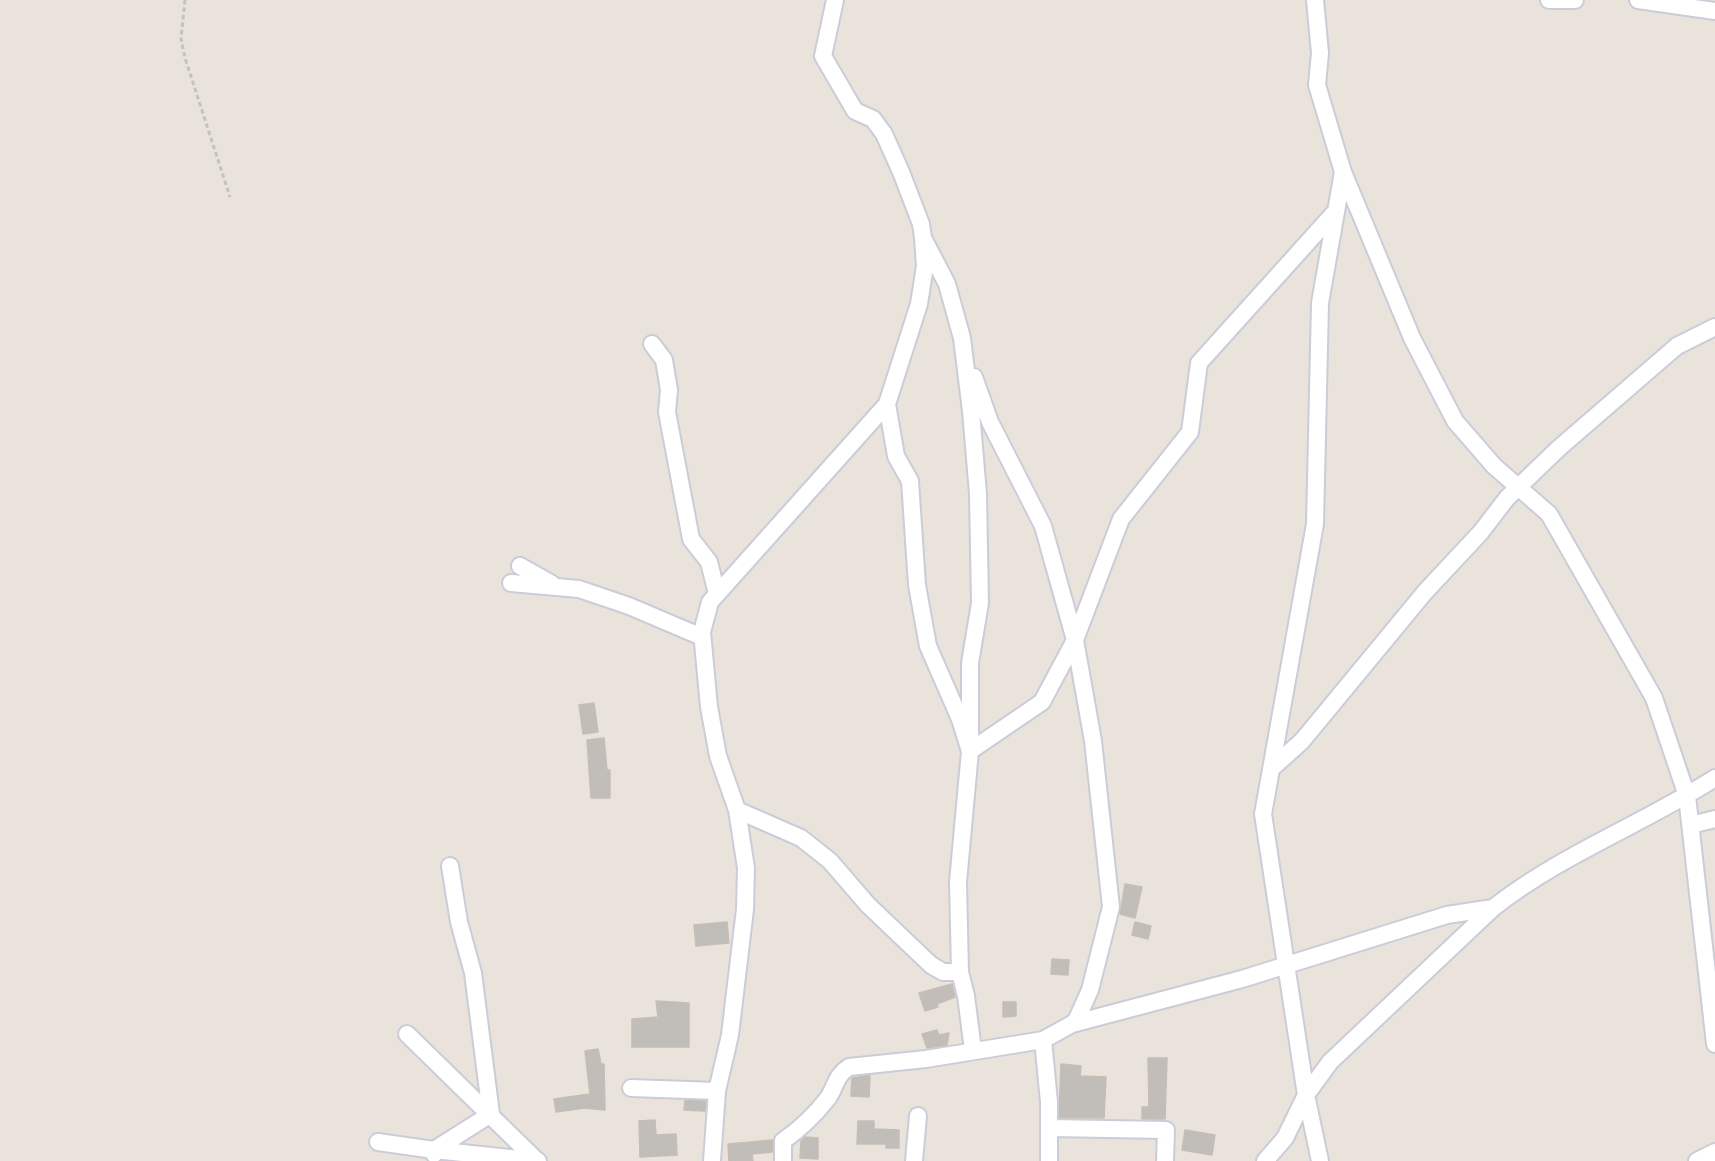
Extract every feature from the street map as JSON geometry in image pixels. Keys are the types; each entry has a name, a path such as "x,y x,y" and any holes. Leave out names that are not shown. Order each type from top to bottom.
{"street":[{"path":"712,1161 711,1146 717,1091 730,1035 745,909 746,868 737,810 718,756 709,707 702,637 710,602 887,404 919,304 925,266 921,224 884,134 873,119 855,111 824,56 835,0"},
{"path":"1315,0 1320,52 1317,85 1343,172 1412,338 1455,421 1494,466 1549,514 1654,698 1687,796 1715,1044"},
{"path":"1549,0 1575,0"},
{"path":"1638,0 1715,12"},
{"path":"1320,1161 1306,1095 1263,814 1315,524 1320,303 1343,172"},
{"path":"970,751 1042,702 1075,640 1121,519 1190,432 1199,363 1335,212"},
{"path":"783,1161 783,1141 802,1127 829,1096 839,1074 849,1067 926,1059 1043,1040 1076,1021 1090,990 1111,907 1094,741 1075,640 1043,526 990,422 963,348 947,284 923,238"},
{"path":"1272,768 1302,741 1425,592 1519,487 1559,448 1677,346 1715,327"},
{"path":"652,344 664,360 669,390 667,412 691,539 709,562 717,594"},
{"path":"963,348 978,494 980,592 970,663 970,751 958,882 960,972 966,996 973,1050"},
{"path":"887,404 896,456 910,481 917,585 928,646 960,719 970,751"},
{"path":"520,566 558,587"},
{"path":"511,583 579,589 702,637"},
{"path":"1265,1161 1286,1138 1306,1095 1329,1062 1493,908 1513,892 1687,796 1715,778"},
{"path":"737,810 801,838 830,861 868,905 931,965 943,972 960,972"},
{"path":"1691,825 1715,819"},
{"path":"450,866 459,922 473,973 491,1114"},
{"path":"1072,1024 1286,965 1447,915 1493,908"},
{"path":"407,1034 536,1160"},
{"path":"1043,1040 1049,1161"},
{"path":"631,1088 717,1091"},
{"path":"434,1156 491,1114"},
{"path":"914,1161 918,1116"},
{"path":"1049,1128 1166,1130 1165,1161"},
{"path":"378,1142 434,1156 541,1161"},
{"path":"1697,1161 1715,1152"}],"path":[{"path":"185,0 181,39 185,58 230,197"}],"building":[{"path":"594,703 598,732 583,734 579,705"},
{"path":"604,738 607,770 610,770 610,798 591,798 587,740"},
{"path":"1125,884 1142,887 1135,918 1120,914"},
{"path":"727,922 729,943 696,946 694,925"},
{"path":"1135,922 1151,926 1148,939 1132,935"},
{"path":"1052,959 1069,960 1068,975 1051,974"},
{"path":"952,984 955,997 937,1004 938,1007 925,1011 919,993"},
{"path":"656,1001 689,1003 689,1047 632,1047 632,1019 658,1017"},
{"path":"1003,1002 1016,1002 1016,1016 1003,1017"},
{"path":"937,1030 939,1035 949,1033 947,1045 927,1048 922,1034"},
{"path":"598,1049 601,1064 604,1064 605,1110 585,1108 556,1112 554,1099 590,1094 585,1051"},
{"path":"1148,1058 1167,1058 1165,1119 1142,1119 1142,1107 1149,1107"},
{"path":"1061,1064 1081,1066 1080,1076 1106,1077 1104,1118 1059,1118"},
{"path":"870,1075 869,1097 851,1096 852,1078"},
{"path":"685,1100 706,1101 705,1111 684,1110"},
{"path":"655,1120 656,1135 676,1134 677,1155 640,1157 639,1121"},
{"path":"858,1121 874,1121 874,1129 899,1130 899,1148 886,1148 886,1144 857,1144"},
{"path":"1185,1130 1215,1135 1212,1155 1182,1150"},
{"path":"805,1137 818,1138 818,1159 800,1158 801,1141"},
{"path":"773,1140 772,1152 752,1154 753,1161 729,1161 728,1144"}]}
